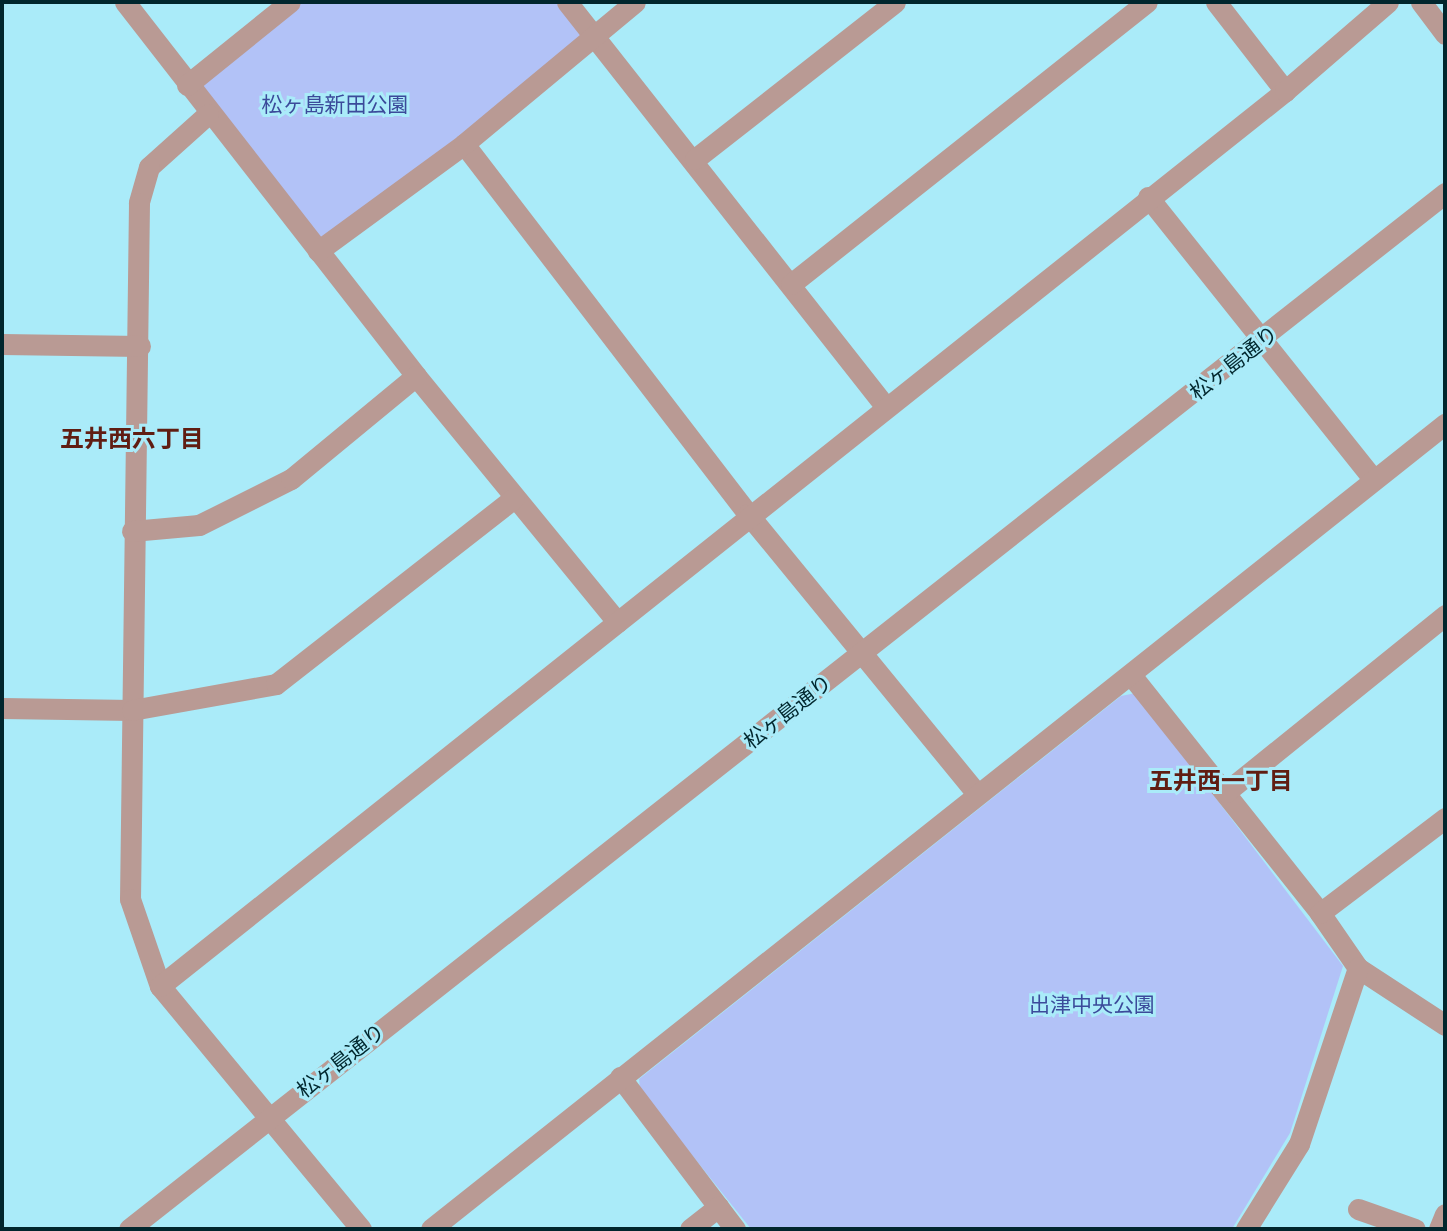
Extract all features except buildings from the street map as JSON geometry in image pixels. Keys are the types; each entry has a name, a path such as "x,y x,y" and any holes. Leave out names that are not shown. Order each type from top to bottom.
{"street":[{"path":"187,85 290,2"},
{"path":"567,2 695,159 885,406"},
{"path":"318,251 464,144 593,34 635,2"},
{"path":"695,159 895,2"},
{"path":"790,284 1147,2"},
{"path":"1216,2 1285,91"},
{"path":"160,986 617,622 748,514 1285,91 1388,2"},
{"path":"1420,2 1445,34"},
{"path":"134,5 208,114 514,498 617,622"},
{"path":"208,114 149,167 139,203 139,346 132,531 130,900 160,986 272,1115 361,1229"},
{"path":"464,144 748,514 977,794"},
{"name":"松ヶ島通り","path":"129,1229 1262,341 1445,193"},
{"path":"1148,197 1372,478"},
{"path":"2,344 139,346"},
{"path":"132,531 198,525 291,479 416,376"},
{"path":"431,1229 977,794 1131,675 1372,478 1445,424"},
{"path":"2,708 132,710 276,684 514,498"},
{"path":"1226,792 1445,615"},
{"path":"1131,675 1320,912 1358,968 1445,1025"},
{"path":"1320,912 1445,818"},
{"path":"1246,1229 1299,1144 1358,968"},
{"path":"620,1077 734,1229"},
{"path":"690,1229 718,1207"},
{"path":"1358,1209 1415,1229"},
{"path":"1439,1229 1445,1214"}],"green space":[{"name":"松ヶ島新田公園","path":"290,2 567,2 593,34 318,251 187,85"},
{"name":"出津中央公園","path":"1136,693 1343,966 1290,1133 1232,1229 751,1229 640,1090 639,1079 1121,696"}],"district":[{"name":"五井西六丁目","path":"132,439"},
{"name":"五井西一丁目","path":"1221,781"}]}
